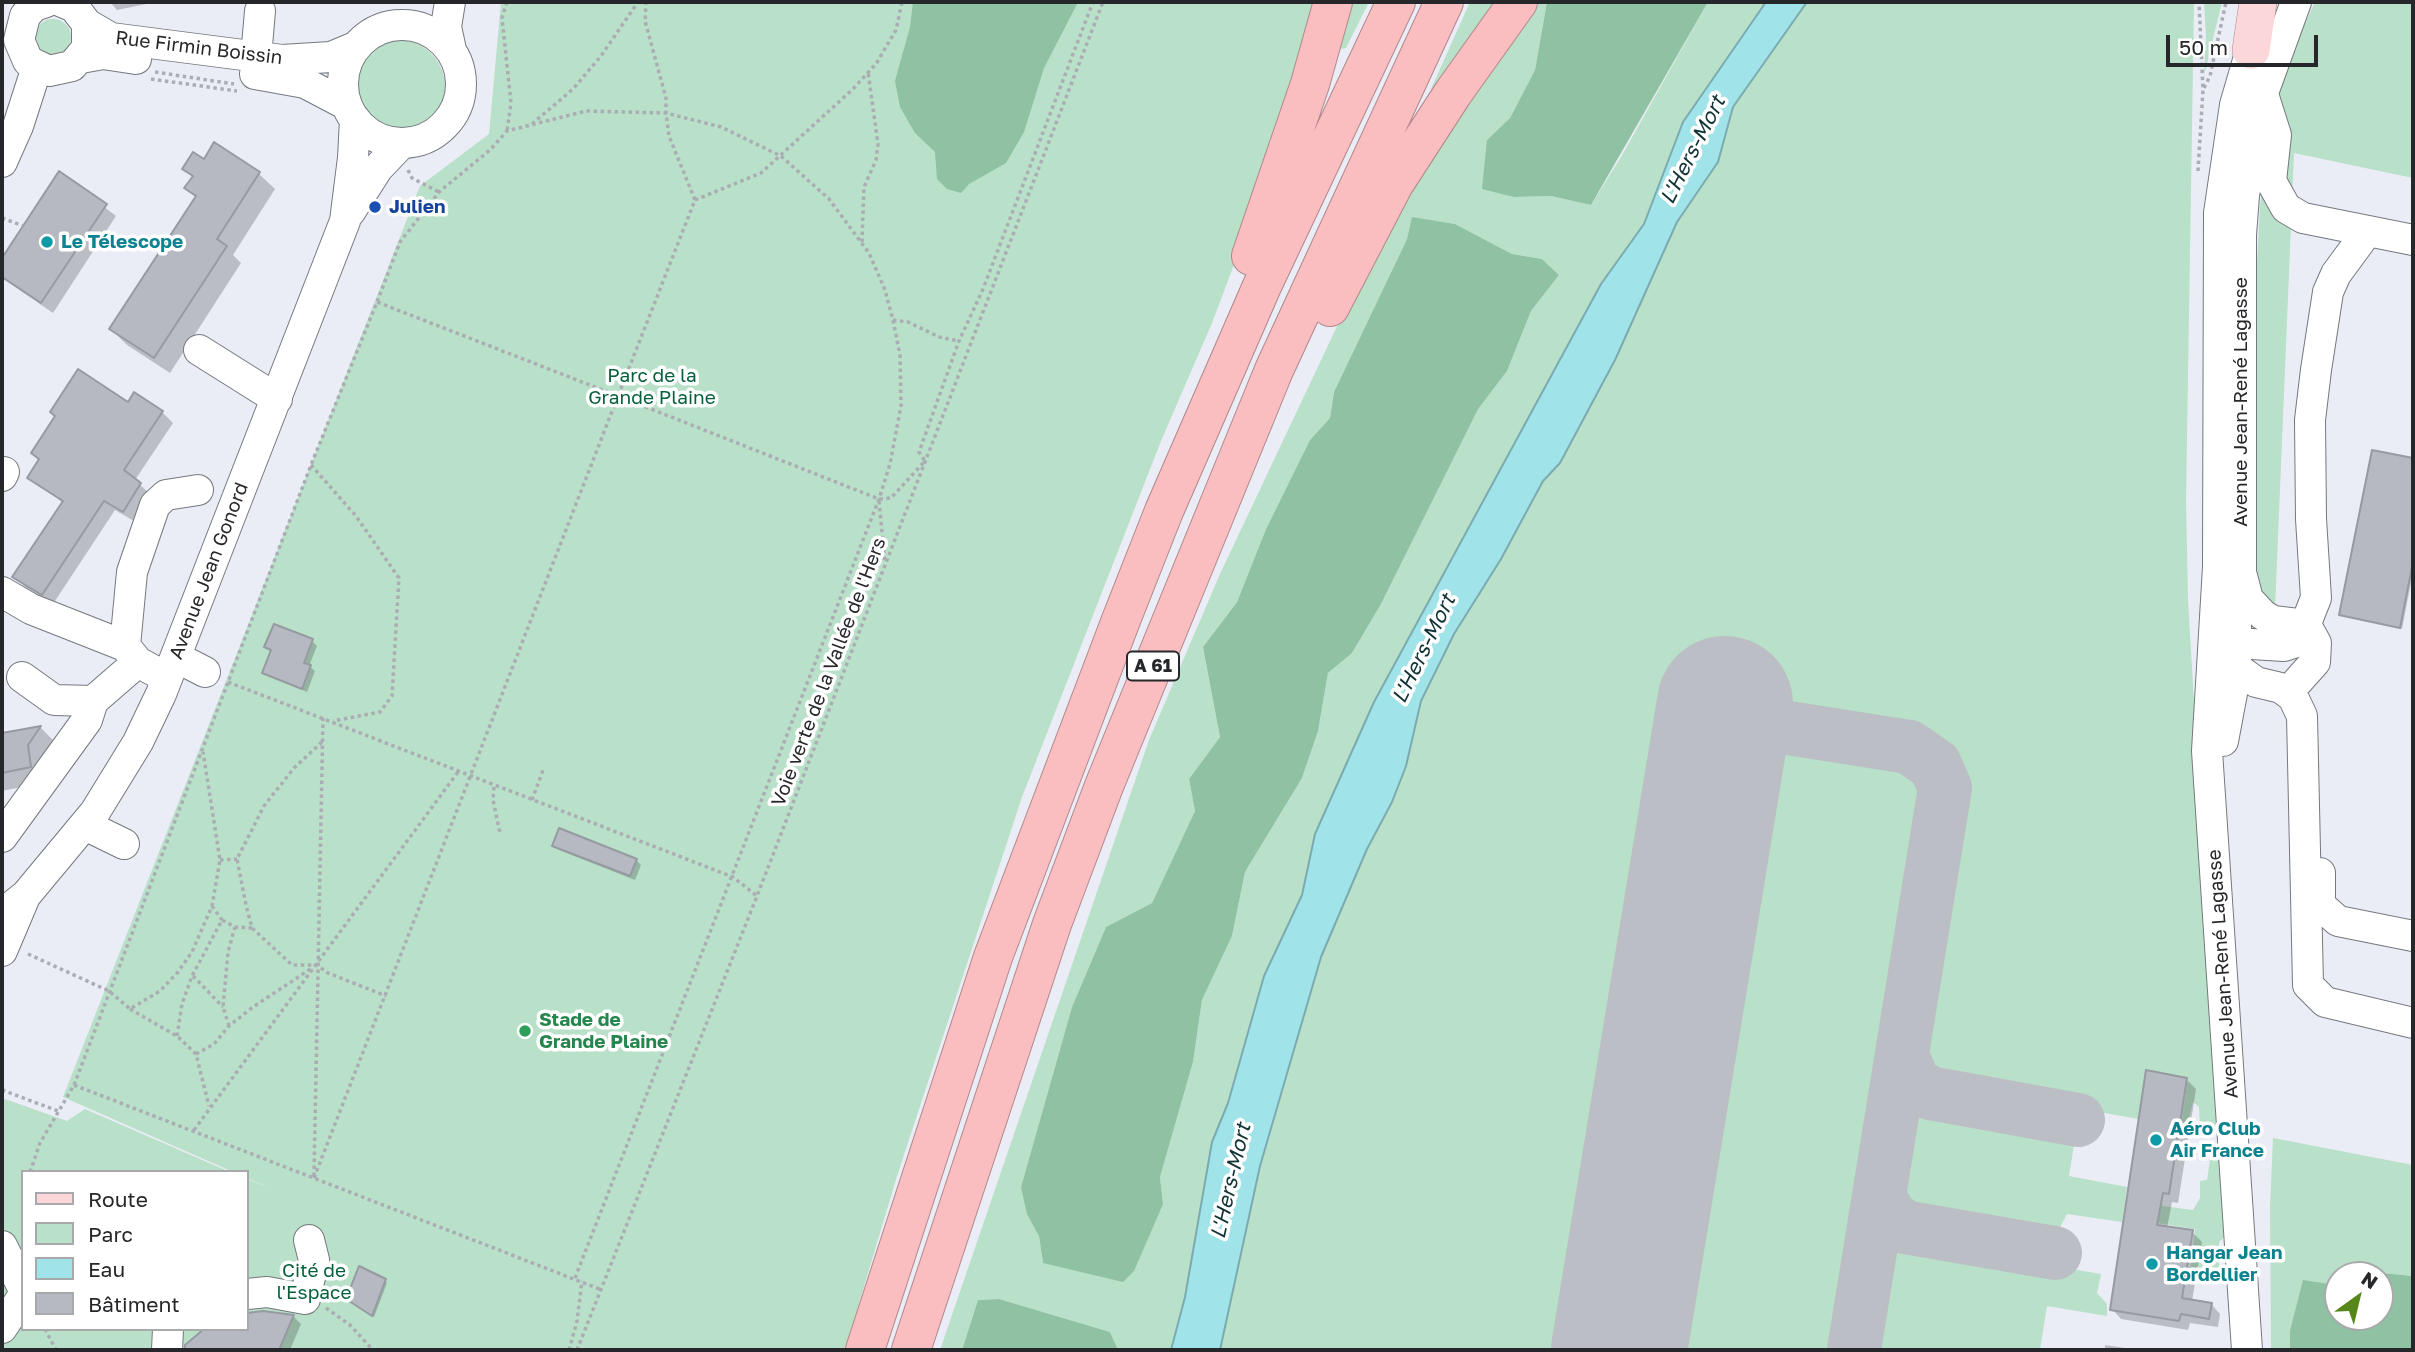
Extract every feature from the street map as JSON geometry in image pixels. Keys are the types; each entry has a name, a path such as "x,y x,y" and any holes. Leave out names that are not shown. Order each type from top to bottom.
{"highway":[{"path":"1164,511 1228,312 1282,172 1332,2"},
{"name":"A 61","path":"864,1350 993,957 1164,511 1262,286 1396,2"},
{"name":"A 61","path":"911,1350 1052,924 1109,774 1264,394 1365,168 1444,2"},
{"path":"1264,394 1296,379 1360,245 1394,184 1473,64 1518,2"}],"main road":[{"path":"2251,50 2258,2"}],"street":[{"path":"355,47 376,31 401,24 428,2"},
{"name":"Avenue Jean Gonord","path":"3,935 26,895 85,825 138,743 172,667 345,221 378,168 427,138 448,122 455,111 461,74 451,50 446,27 450,2"},
{"name":"Avenue Jean-René Lagasse","path":"2232,664 2218,567 2219,213 2228,139 2251,50 2274,2"},
{"name":"Avenue Jean-René Lagasse","path":"2247,1350 2207,751 2232,664 2241,572 2241,235 2250,152 2263,93 2296,2"},
{"path":"2,162 18,126 19,27 53,10 87,48 82,58"},
{"name":"Rue Firmin Boissin","path":"53,10 111,38 256,57 282,60 331,57 355,47"},
{"path":"256,57 260,11"},
{"path":"401,24 424,29 451,50"},
{"name":"Avenue Jean Gonord","path":"345,221 353,158 351,112 343,75 355,47"},
{"name":"Rue Firmin Boissin","path":"20,54 61,71 82,58 103,54 281,78 305,83 351,112"},
{"path":"2263,93 2276,135 2271,181 2286,208 2303,218 2413,240"},
{"path":"351,112 371,134 400,156"},
{"path":"2232,664 2299,640 2316,598 2311,519 2310,420 2316,370 2328,292 2336,274 2361,240 2362,230"},
{"path":"199,350 277,399"},
{"path":"2,837 87,720 93,701 132,654 132,572 155,505 166,495 198,490"},
{"path":"2241,572 2248,599 2263,615 2273,621 2306,625"},
{"path":"2,592 32,609 132,654 172,667 217,677"},
{"path":"2298,681 2315,662 2316,643 2306,625"},
{"path":"2232,664 2281,673 2298,681 2312,699 2316,716 2320,905 2339,921 2413,936"},
{"path":"2232,664 2256,682 2281,688 2292,696 2302,716 2308,985 2325,1002 2413,1023"},
{"path":"22,677 54,699 93,701"},
{"path":"85,825 124,844"},
{"path":"248,1294 267,1292 315,1303 314,1260 309,1240"},
{"path":"2,1246 21,1284"},
{"path":"2,1328 21,1299"},
{"path":"167,1350 168,1331"}],"path":[{"path":"31,1170 40,1143 74,1085 203,750 217,677 311,465 400,242 439,192 490,150 507,131 511,103 502,35 506,2"},
{"path":"529,126 573,89 601,56 638,2"},
{"path":"314,1178 695,200 669,136 666,98 645,21 646,2"},
{"path":"695,200 761,173 781,156 868,72 896,30 902,2"},
{"path":"377,302 879,499 891,498 925,461 919,452 959,341 983,289 1093,2"},
{"name":"Voie verte de la Vallée de l'Hers","path":"578,1350 1103,2"},
{"path":"2203,90 2210,76 2226,2"},
{"path":"148,71 240,85"},
{"path":"862,242 864,187 876,160 878,144 868,72"},
{"path":"147,78 239,91"},
{"path":"507,131 586,111 666,113 721,127 781,156 829,199 862,242 885,290 900,355 901,406 890,464 879,499 575,1278"},
{"path":"400,156 412,178 439,192"},
{"path":"2,218 23,226"},
{"path":"893,320 908,322 939,337 959,341"},
{"path":"311,465 356,516 399,578 392,696 380,712 333,721"},
{"path":"879,499 886,564"},
{"path":"217,677 733,877 757,896"},
{"path":"314,1178 323,717"},
{"path":"322,742 294,768 264,806 237,859 253,928 292,965 317,965 328,973 386,996"},
{"path":"130,1009 160,991 178,972 192,952 212,906 220,860 203,750"},
{"path":"532,800 543,770"},
{"path":"194,1130 209,1106 317,965 326,948 458,772"},
{"path":"494,786 493,800 500,833"},
{"path":"220,860 237,859"},
{"path":"212,906 222,920 235,927 253,928"},
{"path":"177,1036 182,1004 192,975 222,920"},
{"path":"229,1026 223,1007 228,952 235,927"},
{"path":"3,935 51,966 109,991 136,1016 177,1036 196,1054 209,1106"},
{"path":"196,1054 214,1044 229,1026 317,965"},
{"path":"192,975 223,1007"},
{"path":"74,1085 602,1290"},
{"path":"2,1090 58,1111"},
{"path":"569,1350 577,1321 582,1281"},
{"path":"315,1303 351,1325 373,1350"},
{"path":"46,1331 56,1350"}],"green space":[{"name":"Parc de la Grande Plaine","path":"501,2 1320,2 1289,119 1212,323 1161,441 1022,797 897,1176 845,1350 2,1350 2,1098 67,1121 85,1109 225,1170 21,1170 21,1331 248,1331 248,1179 272,1189 248,1178 248,1170 228,1170 63,1097 420,186 489,134"},
{"path":"913,2 1078,2 1044,68 1024,132 1006,163 969,184 961,193 947,189 937,179 935,152 915,133 900,107 895,81 910,27"},
{"path":"1343,2 1369,2 1346,48 1340,49"},
{"path":"1470,2 1499,2 1435,91 1431,89"},
{"path":"1536,2 1547,2 1535,70 1510,118 1487,140 1514,197 1551,196 1591,205 1708,2 1766,2 1683,122 1644,224 1601,284 1374,702 1316,834 1302,895 1264,976 1228,1103 1212,1142 1185,1297 1171,1350 1118,1350 1110,1332 999,1299 978,1300 962,1350 940,1350 1149,740 1220,574 1366,265 1397,208","holes":["1412,218 1455,224 1512,254 1542,259 1559,275 1531,311 1507,371 1478,408 1381,604 1352,653 1328,673 1318,731 1302,778 1245,872 1232,936 1202,1000 1193,1062 1160,1177 1163,1204 1043,1263 1039,1236 1021,1187 1072,1007 1106,927 1152,903 1195,811 1189,779 1220,737 1203,647 1237,602 1266,529 1310,440 1330,418 1334,392 1407,239"]},
{"path":"1547,2 1708,2 1591,205 1551,196 1514,197 1482,189 1487,140 1510,118 1535,70"},
{"path":"1807,2 2194,2 2186,500 2188,600 2219,1126 2200,1127 2199,1107 2193,1102 2187,1127 2181,1126 2188,1078 2147,1070 2138,1119 1927,1081 1920,1072 1917,1057 1958,804 1959,785 1952,764 1935,744 1913,733 1684,694 1576,1350 1220,1350 1260,1166 1321,957 1367,849 1392,802 1406,766 1421,701 1454,634 1501,559 1543,481 1560,463 1615,360 1677,222 1718,162 1733,107"},
{"path":"2204,2 2222,2 2204,76 2206,37"},
{"path":"2315,2 2413,2 2413,178 2294,153 2275,609 2267,606 2256,577 2255,299 2260,206 2266,151 2287,62"},
{"path":"53,19 66,24 71,37 66,50 53,55 40,50 35,37 40,24"},
{"path":"398,40 416,44 431,54 441,69 445,87 441,105 431,120 416,130 398,134 380,130 365,120 355,105 351,87 355,69 365,54 380,44"},
{"path":"1412,217 1455,224 1512,254 1542,259 1559,275 1531,311 1507,371 1478,409 1381,604 1352,653 1328,673 1318,731 1302,778 1245,872 1232,936 1202,1000 1193,1062 1160,1177 1163,1204 1134,1271 1123,1282 1043,1263 1039,1236 1027,1214 1021,1187 1072,1007 1106,927 1152,903 1195,811 1189,779 1220,737 1203,647 1237,602 1266,529 1310,440 1330,418 1334,392 1407,239"},
{"path":"1796,746 1915,764 1927,776 1930,791 1930,814 1840,1350 1665,1350 1759,780 1778,753"},
{"path":"1928,1106 2073,1131 2074,1145 2069,1176 2127,1187 2122,1222 2067,1214 2058,1231 2045,1241 1925,1219 1913,1213 1899,1200 1894,1190 1905,1121 1919,1107"},
{"path":"2273,1138 2413,1165 2413,1276 2394,1274 2394,1261 2324,1261 2324,1290 2290,1331 2290,1350 2271,1350 2270,1208"},
{"path":"2221,1159 2227,1235 2219,1242 2219,1277 2208,1261 2189,1279 2195,1229 2125,1218 2162,1206 2193,1210 2200,1198 2200,1181 2207,1180 2210,1160"},
{"path":"1913,1242 2101,1274 2097,1293 2107,1304 2107,1316 2047,1306 2040,1350 1874,1350 1871,1336 1884,1261 1902,1245"},
{"path":"2394,1274 2413,1276 2413,1350 2290,1350 2290,1331 2303,1280 2324,1283 2324,1331 2394,1331"},
{"path":"999,1299 1110,1332 1118,1350 962,1350 978,1300"}],"water":[{"name":"L'Hers-Mort","path":"1766,2 1807,2 1733,107 1718,162 1677,222 1615,360 1560,463 1543,481 1501,559 1454,634 1421,701 1406,766 1392,802 1367,849 1321,957 1260,1166 1220,1350 1171,1350 1185,1297 1212,1142 1228,1103 1264,976 1302,895 1315,834 1374,702 1601,284 1644,224 1683,122"}],"building":[{"path":"214,142 260,172 217,239 227,246 154,358 109,329 196,196 184,188 193,176 182,169 193,152 204,159"},
{"name":"Le Télescope","path":"59,171 107,204 41,303 2,277 2,258"},
{"path":"78,369 128,402 134,392 163,411 124,470 141,483 123,512 104,501 42,595 12,577 63,501 27,478 39,459 31,453 55,416 50,412"},
{"path":"2372,450 2413,458 2413,562 2400,628 2339,615"},
{"path":"274,624 313,639 304,663 311,665 302,689 262,673 271,650 264,647"},
{"path":"41,726 28,745 31,767 2,773 2,733"},
{"path":"559,828 637,859 630,876 552,846"},
{"path":"2146,1070 2187,1078 2169,1194 2163,1193 2157,1225 2193,1230 2182,1298 2212,1303 2209,1319 2181,1314 2179,1321 2110,1310"},
{"path":"359,1266 386,1279 372,1316 346,1299"},
{"path":"263,1311 294,1315 279,1350 185,1350 185,1345 202,1331 248,1331 248,1313"}],"taxiway":[{"path":"1716,765 1727,743 1738,732 1756,725 1769,725 1909,747 1935,765 1945,788 1854,1350"},
{"path":"1903,1057 1913,1083 1930,1093 2078,1120"},
{"path":"1880,1198 1889,1215 1904,1227 2055,1253"}],"runway":[{"path":"1619,1350 1725,704"}],"place":[{"name":"Julien","path":"375,207"},
{"name":"Le Télescope","path":"47,242"},
{"name":"Stade de Grande Plaine","path":"525,1031"},
{"name":"Aéro Club Air France","path":"2156,1140"},
{"name":"Hangar Jean Bordellier","path":"2152,1264"}],"park label":[{"name":"Cité de l'Espace","path":"314,1282"}]}
